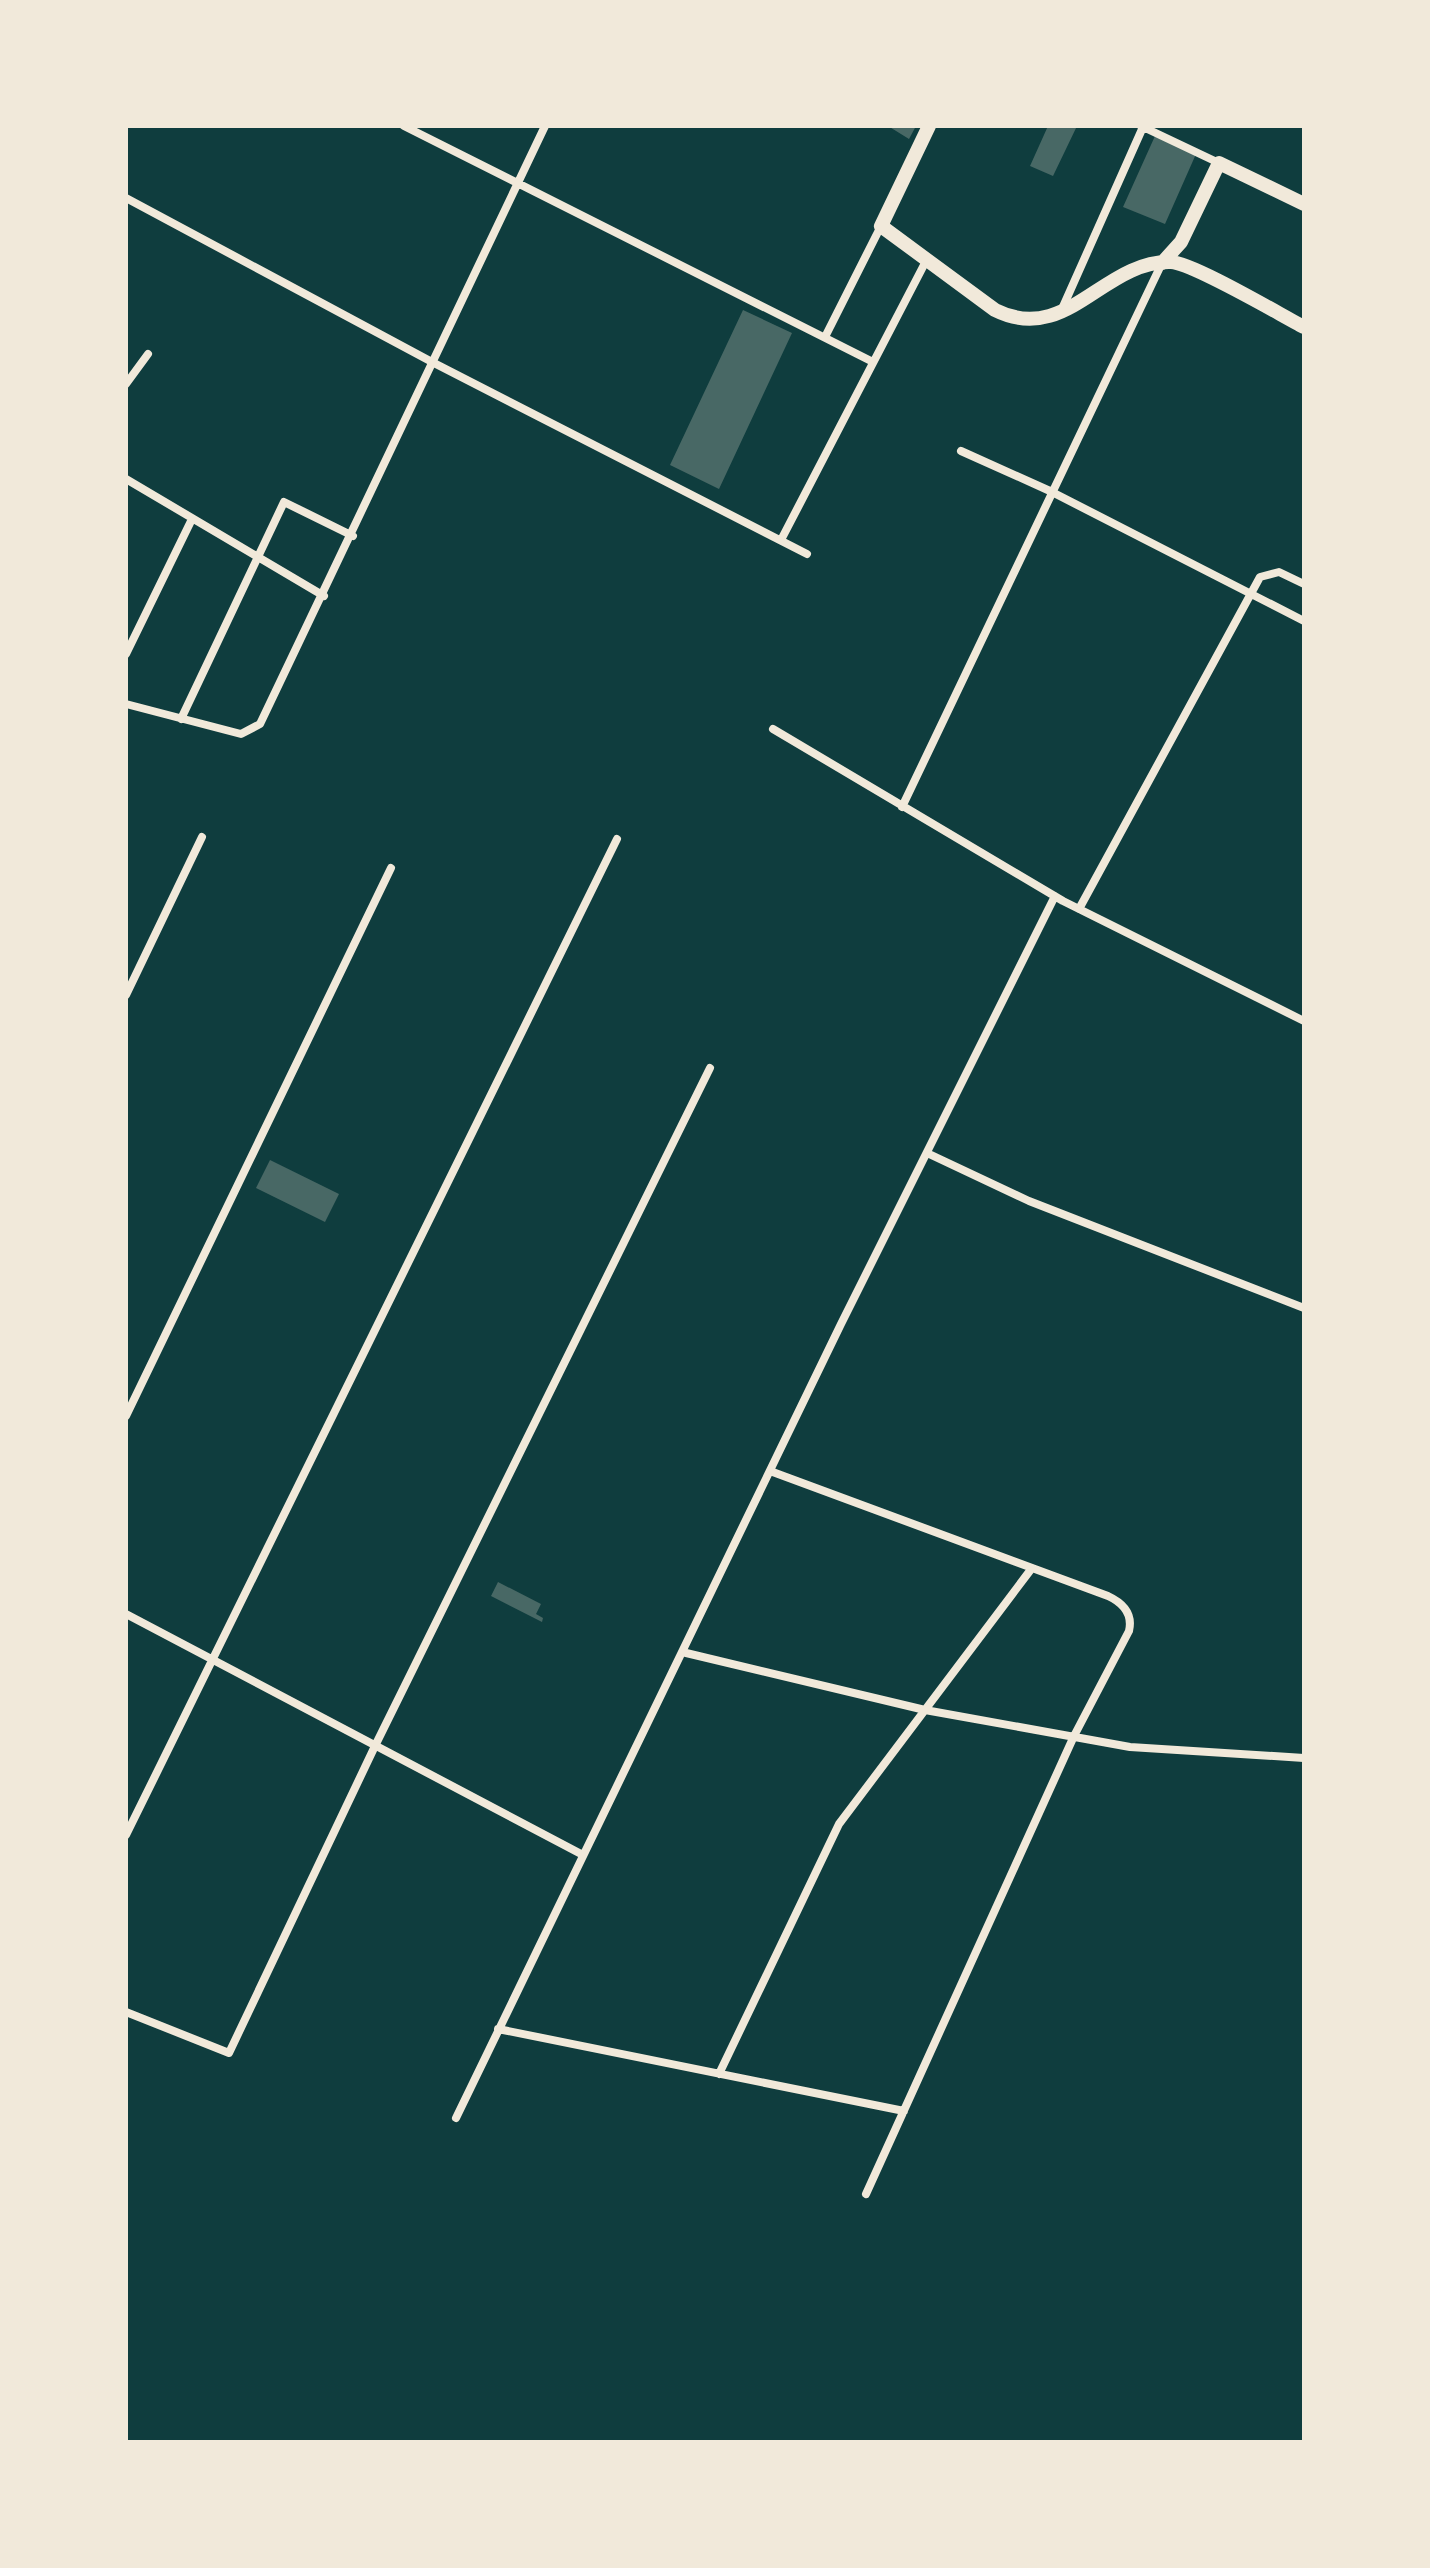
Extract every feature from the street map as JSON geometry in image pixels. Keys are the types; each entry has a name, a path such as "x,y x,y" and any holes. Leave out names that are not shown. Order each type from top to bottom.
{"main road":[{"path":"929,126 881,226 973,297 1008,316 1035,321 1061,311 1131,271 1162,263 1190,268 1304,327"},
{"path":"1162,263 1184,236 1219,163 1304,204"}],"street":[{"path":"404,126 873,362"},
{"path":"126,704 241,734 260,724 353,536 545,126"},
{"path":"1061,311 1142,126 1219,163"},
{"path":"126,198 432,362 807,554"},
{"path":"825,337 881,226"},
{"path":"781,540 926,261"},
{"path":"902,807 1050,491 1162,263"},
{"path":"126,384 148,354"},
{"path":"961,451 1050,491 1304,621"},
{"path":"126,479 324,596"},
{"path":"181,719 284,502 353,536"},
{"path":"126,654 192,519"},
{"path":"1079,909 1248,594 1260,577 1268,572 1279,572 1304,584"},
{"path":"773,729 1055,896 1304,1021"},
{"path":"126,995 202,837"},
{"path":"126,1835 617,839"},
{"path":"126,1416 391,868"},
{"path":"456,2118 770,1471 1055,896"},
{"path":"126,2012 229,2053 375,1746 710,1068"},
{"path":"927,1153 1028,1201 1304,1308"},
{"path":"770,1471 1108,1596 1124,1607 1130,1619 1129,1631 1074,1736 866,2194"},
{"path":"719,2074 839,1824 1032,1568"},
{"path":"126,1614 583,1855"},
{"path":"682,1652 927,1710 1130,1747 1304,1758"},
{"path":"498,2029 904,2111"}],"building":[{"path":"888,126 916,126 909,139"},
{"path":"1048,126 1077,126 1053,176 1030,166"},
{"path":"1155,136 1196,154 1165,224 1123,207"},
{"path":"743,310 792,333 719,489 670,465"},
{"path":"270,1160 339,1194 325,1222 256,1188"},
{"path":"498,1582 541,1604 536,1614 543,1618 542,1622 491,1596"}]}
